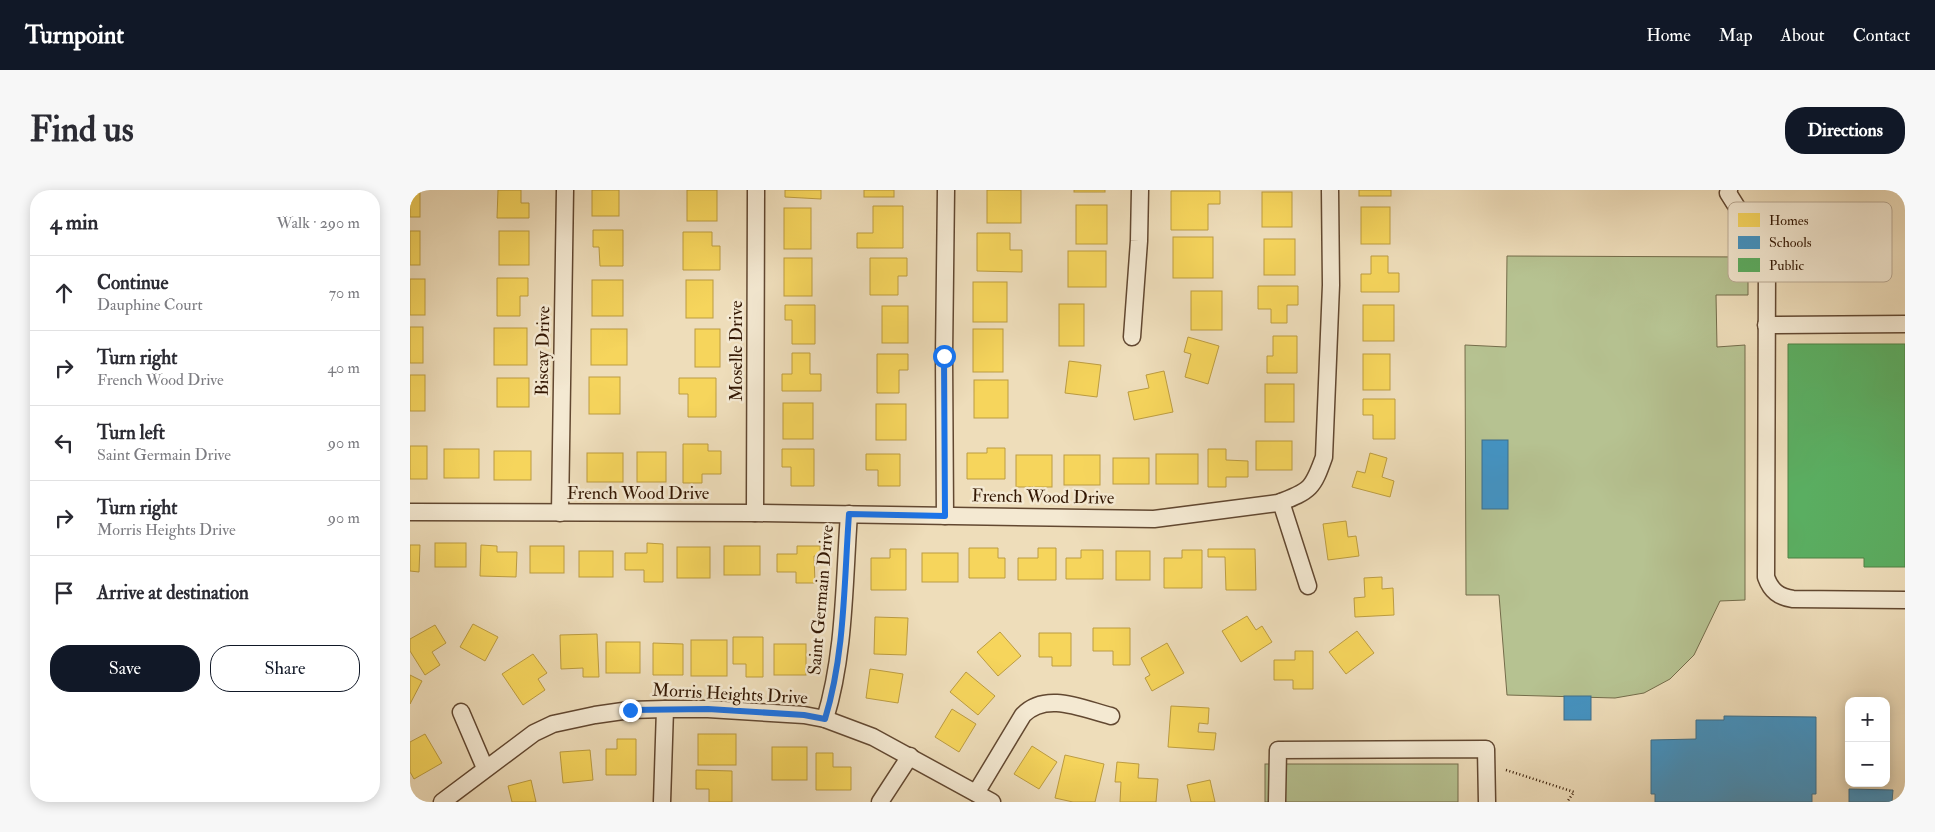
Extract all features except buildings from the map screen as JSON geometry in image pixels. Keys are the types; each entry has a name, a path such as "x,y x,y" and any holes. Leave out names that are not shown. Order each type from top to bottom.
{"street":[{"name":"Biscay Drive","path":"560,513 565,190"},
{"name":"Moselle Drive","path":"755,513 756,190"},
{"path":"945,516 946,190"},
{"path":"1132,336 1139,241 1140,190"},
{"name":"French Wood Drive","path":"410,512 755,513 1154,519 1281,502 1294,498 1315,483 1324,457 1331,285 1330,190"},
{"path":"1729,190 1728,193 1734,202"},
{"path":"1767,282 1766,577 1770,587 1784,598 1793,600 1905,600"},
{"path":"1766,325 1905,324"},
{"path":"1281,502 1308,586"},
{"name":"Saint Germain Drive","path":"825,719 838,659 849,514"},
{"path":"976,793 1029,708 1053,702 1111,716"},
{"path":"662,802 665,709"},
{"name":"Morris Heights Drive","path":"442,802 534,733 554,724 621,711 665,709 708,709 794,714 825,719 873,737 992,802"},
{"path":"461,712 486,768"},
{"path":"1277,802 1278,750 1412,749 1486,749 1487,802"},
{"path":"880,802 910,756"}],"path":[{"path":"1506,770 1574,792 1567,802"}],"green space":[{"path":"1507,256 1728,257 1728,282 1748,282 1748,295 1716,295 1717,347 1745,345 1745,600 1720,601 1694,655 1670,679 1644,693 1615,698 1507,695 1499,595 1466,595 1465,345 1506,347"},
{"path":"1265,764 1458,764 1458,802 1265,802"}],"route":[{"path":"630,710 708,709 804,715 825,719 838,659 849,514 945,516 944,356"}]}
